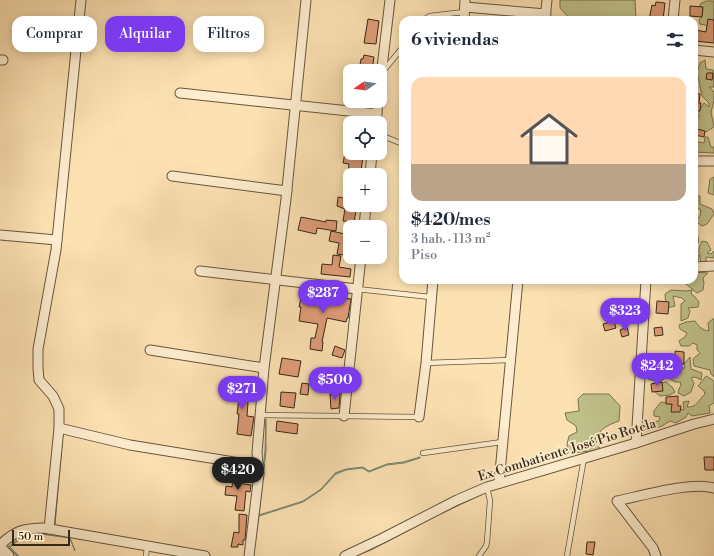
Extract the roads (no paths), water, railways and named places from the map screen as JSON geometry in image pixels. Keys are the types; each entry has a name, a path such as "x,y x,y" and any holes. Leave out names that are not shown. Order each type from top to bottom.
{"street":[{"path":"49,529 59,428 59,409 54,396 39,380 38,349 57,240 81,0"},
{"path":"249,556 258,466 257,453 264,368 287,191 306,0"},
{"path":"382,64 390,0"},
{"path":"545,16 548,0"},
{"path":"673,16 675,0"},
{"path":"465,10 534,16"},
{"path":"698,50 714,52"},
{"path":"180,94 296,106 358,116"},
{"path":"698,160 714,161"},
{"path":"172,176 287,191"},
{"path":"0,235 57,240"},
{"path":"344,416 360,264"},
{"path":"698,267 714,266"},
{"path":"200,271 357,289"},
{"path":"419,417 426,363 430,297 432,284"},
{"path":"499,483 518,284"},
{"path":"636,443 646,284"},
{"path":"150,350 264,368"},
{"name":"Ex Combatiente José Pio Rotela","path":"345,556 381,540 457,500 487,487 714,419"},
{"path":"59,428 130,445 258,466"},
{"path":"656,556 653,548 617,501 690,486 708,486 714,488"},
{"path":"0,545 11,535 19,531 36,528 205,556"},
{"path":"0,548 8,556"}],"lane":[{"path":"430,16 465,10"},
{"path":"387,66 399,52"},
{"path":"387,138 399,142"},
{"path":"357,289 430,297"},
{"path":"426,363 510,360"},
{"path":"260,415 419,417"},
{"path":"423,453 502,442"},
{"path":"567,556 584,458"},
{"path":"479,556 487,542 490,500 487,487"},
{"path":"146,556 147,546"}]}
